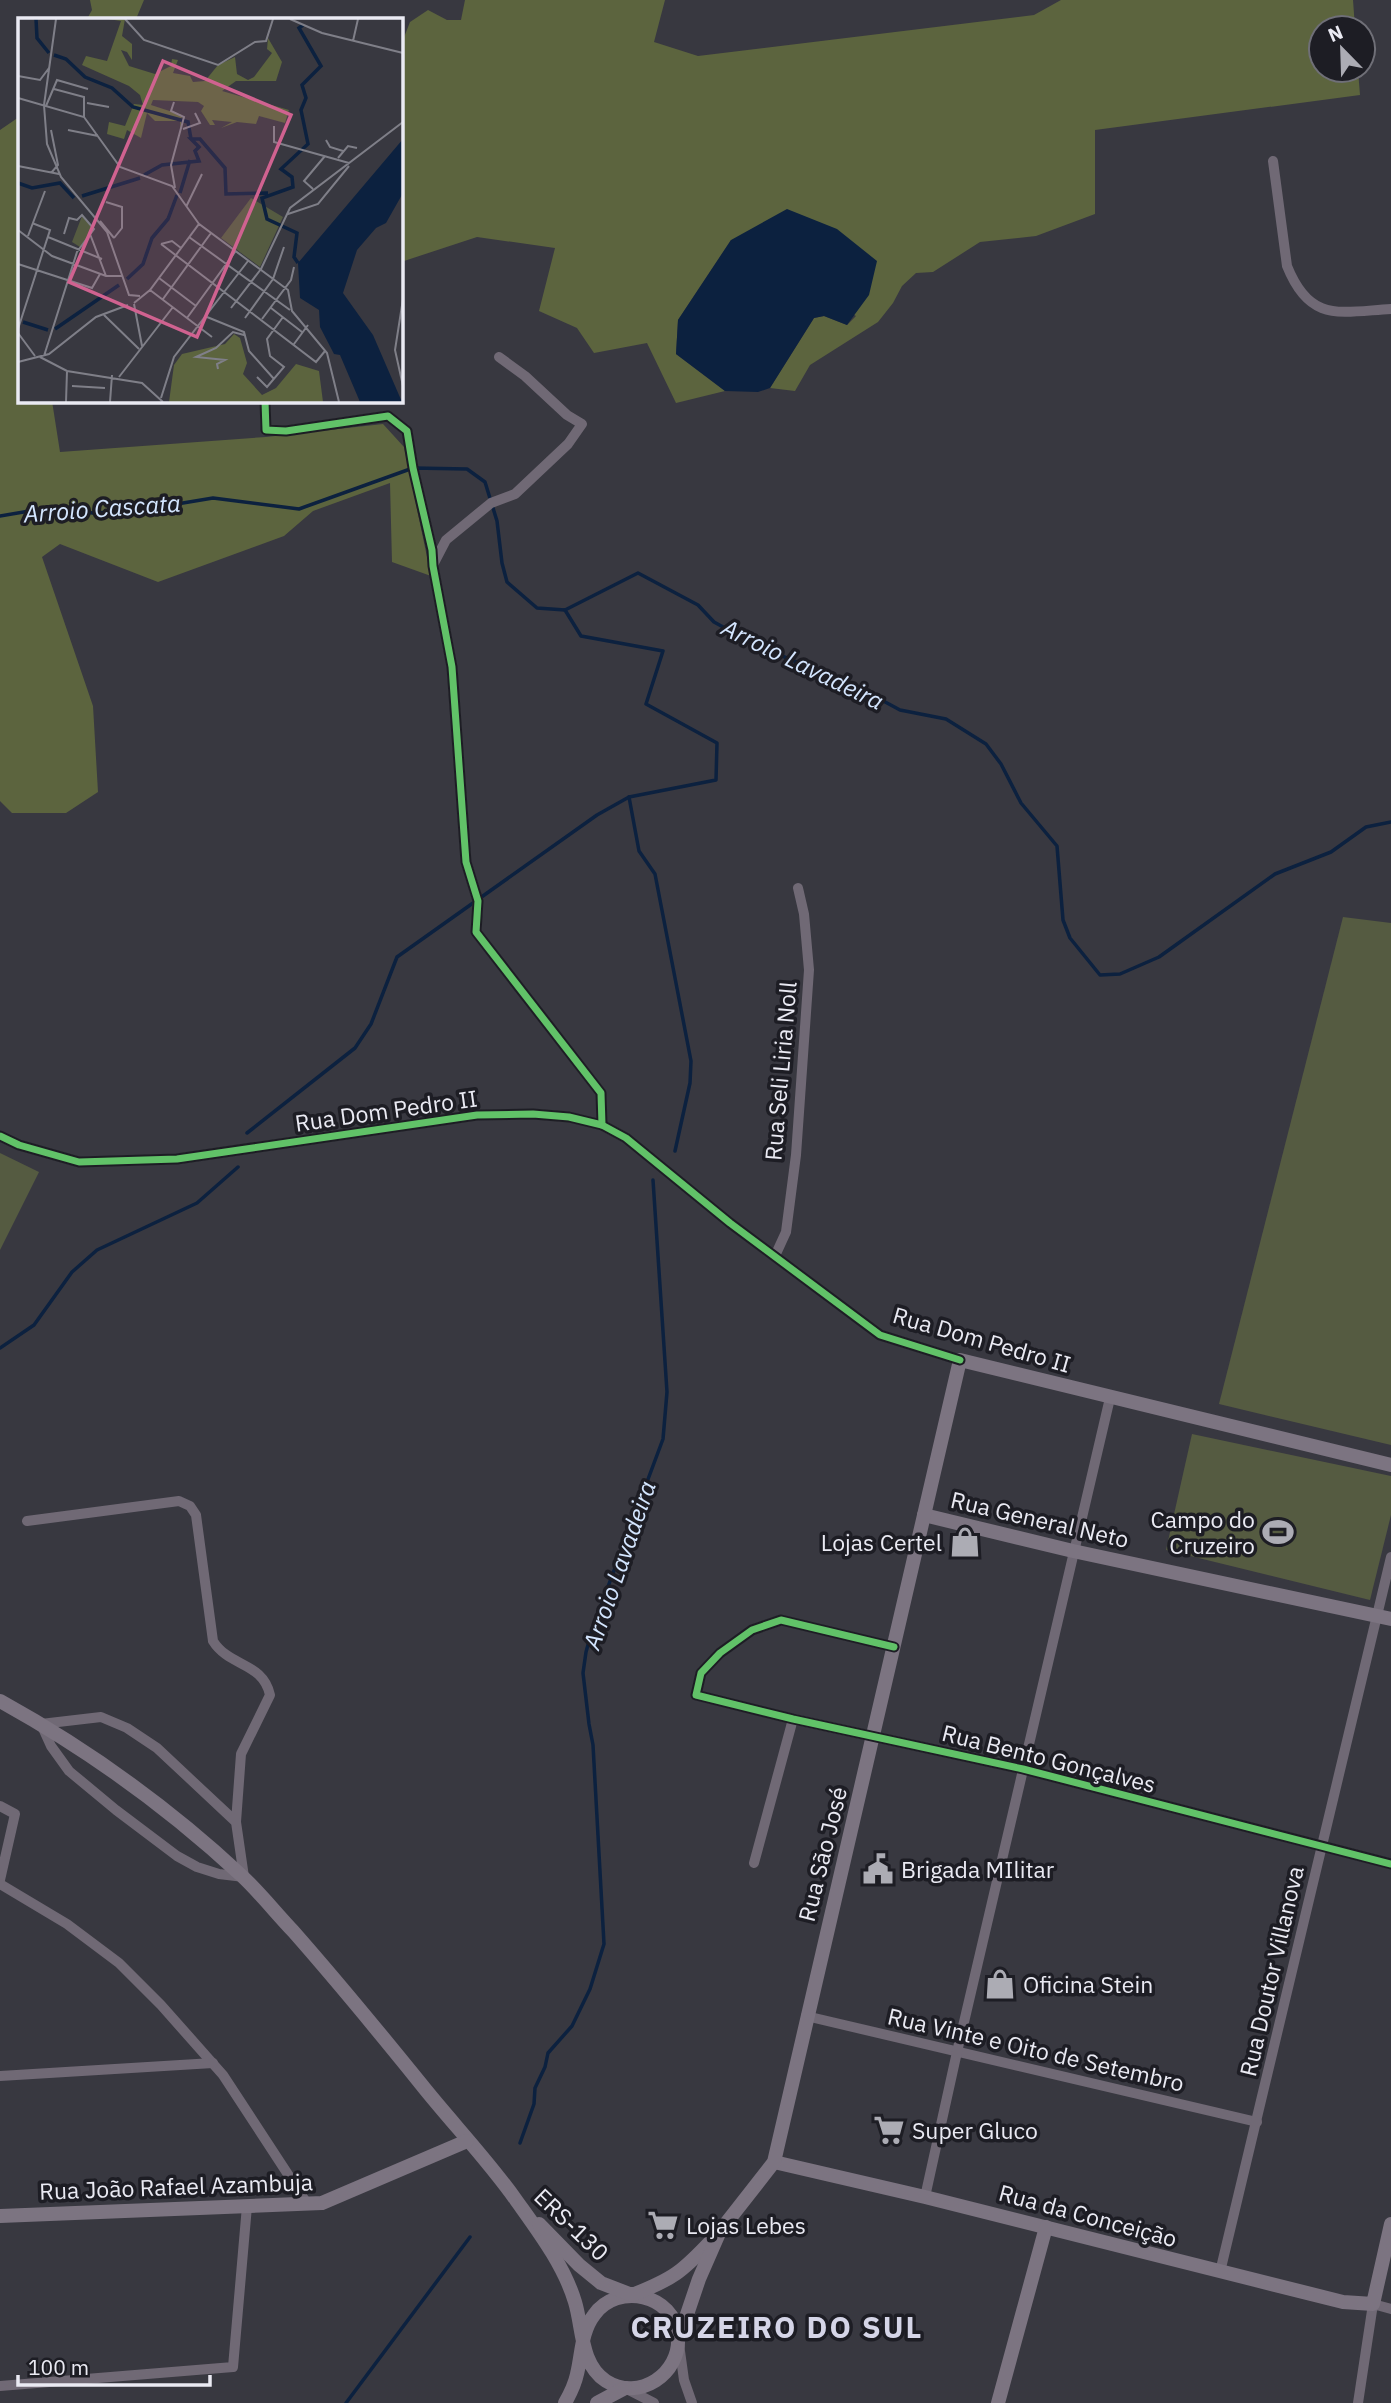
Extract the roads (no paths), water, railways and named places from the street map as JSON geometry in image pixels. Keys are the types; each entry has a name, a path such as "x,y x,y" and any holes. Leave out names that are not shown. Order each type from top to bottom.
{"main road":[{"name":"Rua Dom Pedro II","path":"960,1360 1391,1465"},
{"name":"Rua São José","path":"679,2338 699,2279 720,2231 774,2162 960,1360"},
{"name":"Rua General Neto","path":"924,1515 1073,1551 1384,1618"},
{"name":"ERS-130","path":"0,1701 104,1764 244,1877 313,1953 515,2199 579,2266 601,2283 632,2295"},
{"name":"Rua João Rafael Azambuja","path":"0,2216 322,2203 467,2141"},
{"name":"Rua da Conceição","path":"774,2162 1046,2227 1220,2273 1343,2302 1373,2304"},
{"name":"ERS-130","path":"515,2199 560,2266 576,2303 584,2338"},
{"path":"1373,2304 1391,2224"},
{"path":"998,2403 1046,2227"},
{"path":"565,2403 577,2375 584,2338 592,2316 600,2307 668,2281 683,2270 720,2231"},
{"path":"584,2338 587,2358 598,2375 615,2386 625,2388 649,2385 668,2371 678,2350 677,2328 667,2311 651,2299 632,2295"},
{"path":"597,2403 625,2388"}],"street":[{"path":"1273,161 1287,266 1306,300 1319,309 1335,312 1391,309"},
{"path":"433,566 446,540 491,503 515,494 568,444 582,424 567,415 525,376 499,357"},
{"path":"265,402 266,430 286,431 388,416 407,431 432,550 452,667 466,862 478,901 476,932 601,1093 602,1125"},
{"name":"Rua Seli Liria Noll","path":"775,1256 786,1232 794,1168 809,970 804,914 798,888"},
{"name":"Rua Dom Pedro II","path":"0,1136 19,1145 79,1162 177,1159 477,1115 533,1114 569,1117 602,1125 626,1138 730,1223 880,1335 960,1360"},
{"path":"925,2197 1110,1398"},
{"path":"27,1521 179,1502 190,1506 196,1515 213,1641 225,1655 262,1675 268,1684 270,1695 241,1754 236,1822 244,1877 219,1874 197,1867 177,1856 126,1818 69,1771 51,1746 41,1724 102,1717 127,1728 173,1760 236,1822"},
{"name":"Rua Doutor Villanova","path":"1220,2273 1321,1848 1384,1618 1391,1557"},
{"name":"Rua Bento Gonçalves","path":"894,1647 781,1620 752,1630 720,1653 701,1673 696,1695 1023,1769 1391,1864"},
{"path":"754,1863 793,1719"},
{"path":"0,1806 15,1814 0,1882 67,1924 119,1964 162,2005 223,2075 309,2205"},
{"name":"Rua Vinte e Oito de Setembro","path":"806,2016 1257,2122"},
{"path":"0,2076 213,2063"},
{"path":"0,2386 233,2367 247,2206"},
{"path":"1357,2403 1373,2304"},
{"name":"Rua da Conceição","path":"1373,2304 1391,2309"},
{"path":"679,2338 684,2380 692,2403"},
{"path":"625,2388 654,2403"}],"water":[{"path":"787,209 837,229 877,261 869,295 847,325 824,316 814,318 770,388 758,392 725,391 676,354 678,320 731,240"}],"waterway":[{"name":"Arroio Cascata","path":"0,516 47,508 93,513 135,511 213,498 299,509 413,468 467,469 485,482 497,521 507,582 537,608 565,610"},
{"name":"Arroio Lavadeira","path":"247,1133 355,1048 371,1024 397,957 597,815 629,797 716,780 717,743 646,704 663,651 581,636 565,610 638,573 698,605 714,622 756,645 863,690 900,710 946,719 986,744 1001,764 1021,803 1057,846 1063,920 1070,938 1100,975 1120,974 1159,957 1275,874 1331,852 1366,827 1391,822"},
{"name":"Arroio Lavadeira","path":"629,797 639,851 655,874 691,1061 690,1083 675,1151"},
{"path":"0,1348 34,1325 72,1272 97,1250 197,1203 238,1167"},
{"name":"Arroio Lavadeira","path":"520,2143 548,2053 572,2026 590,1989 604,1944 593,1745 583,1673 593,1627 663,1439 667,1392 653,1180"},
{"name":"Arroio Lavadeira","path":"346,2403 470,2237"}],"place":[{"name":"Campo do Cruzeiro","path":"1278,1532"},
{"name":"Lojas Certel","path":"965,1542"},
{"name":"Brigada MIlitar","path":"878,1869"},
{"name":"Oficina Stein","path":"1000,1984"},
{"name":"Super Gluco","path":"889,2130"},
{"name":"Lojas Lebes","path":"663,2225"}],"district":[{"name":"CRUZEIRO DO SUL","path":"777,2326"}]}
